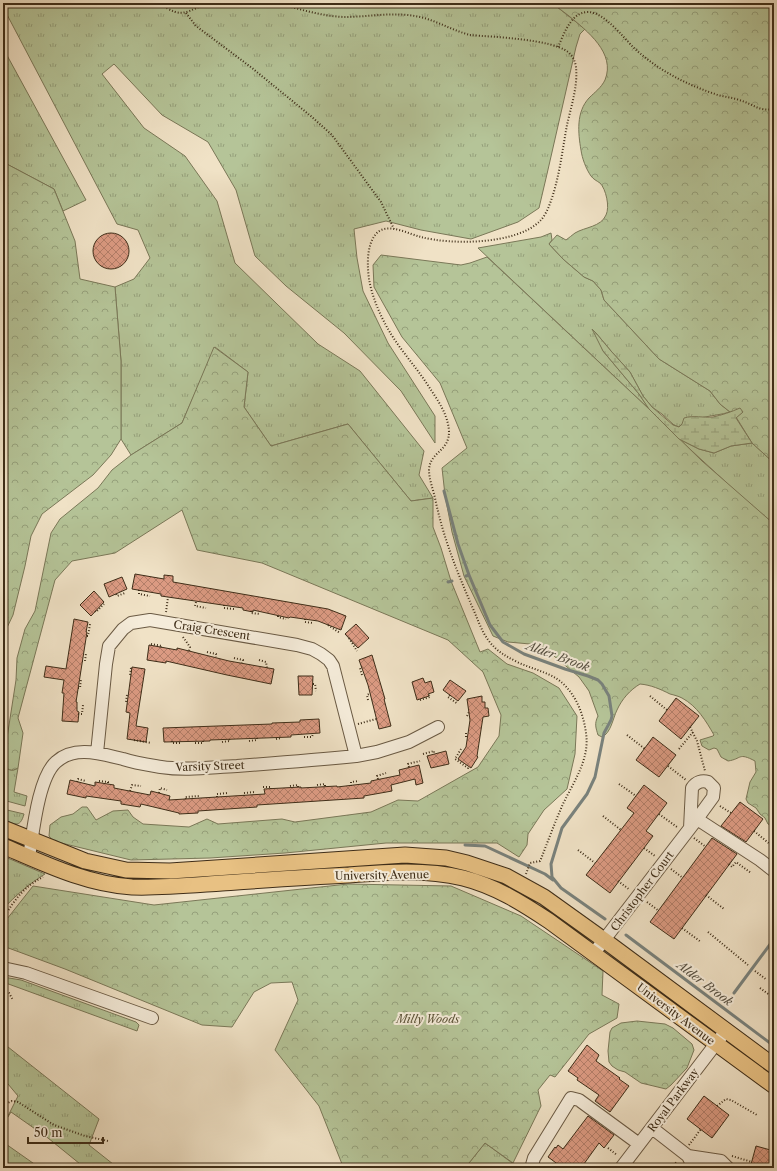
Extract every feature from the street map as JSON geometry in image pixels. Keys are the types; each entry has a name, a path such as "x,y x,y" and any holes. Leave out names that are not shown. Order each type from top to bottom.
{"main road":[{"name":"University Avenue","path":"3,828 85,861 126,870 170,871 405,855 446,858 467,863 506,876 523,884 544,897 774,1066"},
{"name":"University Avenue","path":"3,846 74,876 132,887 178,886 391,872 430,873 463,878 511,897 549,921 716,1045 774,1086"}],"street":[{"name":"Craig Crescent","path":"97,753 109,646 123,629 131,624 150,620 281,641 312,649 321,654 334,666 356,756"},
{"name":"Varsity Street","path":"29,857 42,788 48,773 55,763 63,756 84,752 97,753 161,767 192,769 356,756 377,752 409,742 438,727"},
{"path":"712,799 714,794 714,788 712,785 706,781 700,781 694,786 692,792 693,823 760,860 774,871"},
{"name":"Christopher Court","path":"594,953 712,799"},
{"path":"3,968 26,974 152,1018"},
{"name":"Royal Parkway","path":"620,1168 726,1031"},
{"path":"533,1168 532,1165 534,1158 567,1103 572,1098 579,1100 639,1144"},
{"path":"652,1128 688,1156 694,1168"},
{"path":"688,1156 722,1161 728,1168"}],"path":[{"path":"159,3 166,8 183,14 210,3"},
{"path":"277,3 332,16 353,17 395,14 414,15 430,19 470,35 531,41 558,47 571,54 575,62 576,81 556,183 550,205 539,221 530,228 520,232 487,240 476,241 454,242 434,240 394,229 382,230 372,238 368,254 369,278 380,313 392,335 422,376 439,403 447,420 449,433 448,440 445,446 433,459 429,467 436,504 451,555 484,634 491,644 502,654 524,665 549,674 563,684 573,695 581,712 587,734 585,756 577,778 562,805 540,861 530,863 523,884"},
{"path":"558,47 568,25 576,16 587,12 593,12 613,25 633,47 656,67 688,84 716,95 739,100 762,109 774,110"},
{"path":"186,13 191,22 252,68 332,135 381,202 394,229"},
{"path":"139,590 139,594 150,596"},
{"path":"116,594 117,596 125,593"},
{"path":"165,622 168,597"},
{"path":"196,602 195,606 206,608"},
{"path":"96,611 104,604"},
{"path":"224,605 224,608 234,609"},
{"path":"252,612 251,613 260,614"},
{"path":"278,616 286,619"},
{"path":"306,619 305,622 313,623"},
{"path":"87,636 90,624"},
{"path":"328,625 340,633"},
{"path":"182,636 190,647 189,651"},
{"path":"349,638 357,651"},
{"path":"151,644 162,646 161,647"},
{"path":"208,652 216,654 216,657"},
{"path":"82,661 84,661 86,653"},
{"path":"234,658 243,660 242,663"},
{"path":"259,660 266,662 267,668"},
{"path":"362,667 360,668 362,675"},
{"path":"131,668 131,675"},
{"path":"78,688 80,688 81,679"},
{"path":"313,684 315,684 316,691"},
{"path":"368,700 367,695 369,694"},
{"path":"127,695 127,703"},
{"path":"420,700 430,697 429,695"},
{"path":"450,695 448,697 458,704"},
{"path":"650,696 668,710"},
{"path":"78,714 82,714 83,705"},
{"path":"467,716 469,712"},
{"path":"348,727 376,719"},
{"path":"690,727 698,741 706,781"},
{"path":"679,749 693,732"},
{"path":"466,737 466,733 468,733"},
{"path":"304,738 312,737 313,734"},
{"path":"627,735 644,749"},
{"path":"276,738 281,737"},
{"path":"249,741 257,740 257,738"},
{"path":"222,742 230,741 230,739"},
{"path":"134,740 151,744"},
{"path":"172,741 172,743 180,743"},
{"path":"195,743 203,741"},
{"path":"461,749 455,759 468,768 469,767"},
{"path":"423,754 434,751 434,754"},
{"path":"409,767 408,764 420,761"},
{"path":"668,766 694,786"},
{"path":"378,779 377,776 386,774"},
{"path":"77,782 78,779 86,781"},
{"path":"99,781 108,782 108,784"},
{"path":"351,786 351,782 359,781"},
{"path":"317,785 325,784 325,787"},
{"path":"619,784 636,796"},
{"path":"130,791 132,785 141,786"},
{"path":"290,786 298,785 298,787"},
{"path":"263,788 271,787 271,789"},
{"path":"159,793 160,788 167,790"},
{"path":"244,796 244,793 254,792"},
{"path":"217,797 216,794 228,793"},
{"path":"186,799 185,797 200,796"},
{"path":"712,799 731,813"},
{"path":"603,816 621,830"},
{"path":"754,831 771,845"},
{"path":"578,850 595,864"},
{"path":"729,864 732,867 736,862 751,873"},
{"path":"3,917 29,885 58,869"},
{"path":"706,895 724,909"},
{"path":"682,928 701,942"},
{"path":"708,932 748,965"},
{"path":"755,971 767,980"},
{"path":"760,988 774,998"},
{"path":"3,991 9,993 13,1000"},
{"path":"717,1106 726,1099 732,1100 757,1115"},
{"path":"3,1105 12,1101 18,1102 54,1125 85,1136 108,1141"},
{"path":"726,1155 752,1162"}],"green space":[{"path":"3,3 552,3 585,29 580,34 576,47 539,208 518,222 471,239 421,230 386,221 354,229 363,291 388,343 435,416 435,443 401,391 344,333 286,286 255,256 236,190 208,142 162,115 114,64 102,74 144,128 185,156 217,201 235,263 318,344 360,371 424,451 419,475 433,498 411,501 348,424 271,446 244,407 248,372 215,347 182,423 131,455 121,439 121,361 115,287 134,279 150,258 138,230 117,224 3,7"},
{"path":"552,3 774,3 774,463 752,443 736,417 743,412 730,412 720,404 710,391 659,359 604,300 601,290 593,281 584,277 563,259 549,244 557,235 566,240 575,233 597,224 604,219 608,207 604,189 600,183 592,177 584,163 579,137 579,123 582,110 589,98 600,88 605,80 607,61 598,44 591,36"},
{"path":"3,48 86,200 63,211 54,189 3,162"},
{"path":"3,162 54,189 75,241 80,279 115,287 121,361 121,439 111,455 93,475 42,514 31,536 13,615 3,636"},
{"path":"551,233 552,240 549,244 563,259 584,277 593,281 601,290 604,300 659,359 710,391 720,404 730,412 697,419 685,423 679,427 674,425 652,407 643,396 630,372 596,333 603,351 639,394 649,409 478,248 541,237"},
{"path":"381,255 461,265 487,257 649,409 702,461 774,524 774,827 768,824 765,818 756,808 748,803 746,799 750,782 756,772 755,761 750,758 740,757 728,761 721,757 717,749 714,748 709,750 702,746 700,740 714,735 701,714 687,701 648,685 640,684 624,699 617,710 610,729 602,737 598,735 596,724 598,716 589,691 579,677 541,645 508,642 493,636 464,576 452,532 445,495 442,468 467,448 440,383 402,337 374,287 373,265"},
{"path":"592,329 630,372 643,396 652,407 673,425 679,427 684,418 713,417 740,408 743,412 736,418 752,443 731,446 714,453 699,449 679,439 649,409 639,394 603,351"},
{"path":"214,347 248,372 244,407 271,446 348,424 411,501 433,498 433,527 451,581 480,652 488,649 507,664 533,673 559,688 577,716 575,754 567,789 544,810 528,834 527,845 519,857 497,843 386,843 285,853 210,858 131,860 53,841 49,836 50,825 61,817 73,814 82,807 87,807 96,820 113,811 128,810 133,817 143,824 189,827 207,819 218,824 282,819 295,822 371,812 398,800 418,801 478,767 499,736 501,715 483,672 448,640 262,563 197,550 182,510 115,553 72,561 55,580 18,718 23,733 18,768 10,770 3,764 3,744 7,738 16,680 17,658 25,629 35,611 51,533 60,519 98,488 112,470 131,455 182,423"},
{"path":"679,439 699,449 714,453 731,446 752,443 774,463 774,524 741,496"},
{"path":"3,764 10,770 18,768 14,792 27,796 25,806 3,800 5,787 3,786"},
{"path":"3,809 24,814 21,822 13,824 3,819"},
{"path":"3,856 45,874 23,890 3,909"},
{"name":"Milly Woods","path":"348,884 451,886 521,916 603,971 602,995 619,1004 617,1018 589,1034 555,1077 550,1075 538,1090 541,1106 513,1163 485,1143 465,1168 341,1168 342,1164 319,1106 275,1050 298,1000 292,982 271,983 254,992 232,1027 202,1025 65,969 3,946 3,924 33,886 154,905"},
{"path":"614,955 708,1026 707,1028 612,958"},
{"path":"3,977 21,980 136,1022 139,1025 137,1031 3,982"},
{"path":"637,1021 665,1024 673,1028 692,1044 694,1050 687,1068 666,1089 641,1083 625,1072 618,1070 609,1062 608,1051 610,1032 612,1028 621,1023"},
{"path":"3,1043 99,1119 89,1145 118,1168 85,1168 48,1138 11,1112 6,1120 18,1096 3,1078"},
{"path":"3,1142 40,1168 3,1168"},
{"path":"485,1143 519,1168 465,1168"}],"building":[{"path":"111,233 121,236 126,241 129,251 126,261 121,266 111,269 101,266 96,261 93,251 96,241 101,236"},
{"path":"135,574 164,579 164,575 173,576 173,582 328,609 346,616 341,630 318,621 289,618 253,610 253,612 243,610 243,608 161,596 161,594 132,589"},
{"path":"122,577 127,589 109,597 104,584"},
{"path":"94,591 104,602 91,616 80,605"},
{"path":"74,619 88,622 76,702 77,711 79,712 78,722 62,721 64,693 62,693 64,680 44,677 46,666 66,669"},
{"path":"356,624 369,638 358,648 345,634"},
{"path":"149,645 177,650 177,648 229,661 274,669 271,684 166,661 166,663 147,660"},
{"path":"372,655 391,726 379,729 368,685 359,660"},
{"path":"132,667 145,669 136,726 148,728 146,742 127,739 130,713 126,712"},
{"path":"298,676 313,676 312,695 299,695"},
{"path":"423,678 425,683 431,681 434,692 428,694 429,696 417,700 412,682"},
{"path":"450,680 466,691 458,701 443,690"},
{"path":"482,696 482,702 485,702 485,708 488,708 489,716 483,717 478,757 471,768 458,759 466,747 470,720 467,699"},
{"path":"676,698 699,716 681,739 659,721"},
{"path":"319,719 320,733 291,735 291,737 164,742 163,728 272,724"},
{"path":"653,737 676,755 659,777 636,760"},
{"path":"446,751 449,764 431,768 427,756"},
{"path":"419,765 423,783 416,785 415,779 391,785 392,791 364,796 364,798 257,805 257,807 198,811 198,813 179,814 141,804 140,807 121,804 121,801 86,796 86,798 67,794 70,780 95,786 95,782 114,785 114,788 150,795 151,791 170,796 169,800 265,794 264,789 337,787 371,783 371,781 400,775 399,770"},
{"path":"644,785 667,803 646,831 653,836 610,893 586,875 634,813 627,808"},
{"path":"740,802 763,819 746,842 721,826"},
{"path":"712,838 737,854 674,939 650,922"},
{"path":"587,1045 599,1055 596,1061 629,1086 610,1112 595,1101 599,1095 577,1080 578,1078 568,1071"},
{"path":"704,1096 729,1115 712,1138 687,1119"},
{"path":"588,1116 614,1135 604,1148 599,1143 581,1168 563,1168 548,1157 558,1145 563,1149"},
{"path":"756,1146 774,1151 774,1168 750,1168"}],"waterway":[{"path":"444,491 458,544 469,575"},
{"name":"Alder Brook","path":"466,576 469,575 490,625 503,642 524,654 598,680 609,696 612,716 604,733 595,777 587,794 562,828 551,864 552,877 561,888 605,919"},
{"name":"Alder Brook","path":"448,582 452,581"},
{"path":"465,845 485,846 545,874 553,880"},
{"name":"Alder Brook","path":"626,935 774,1046"},
{"path":"734,993 774,939"}]}
